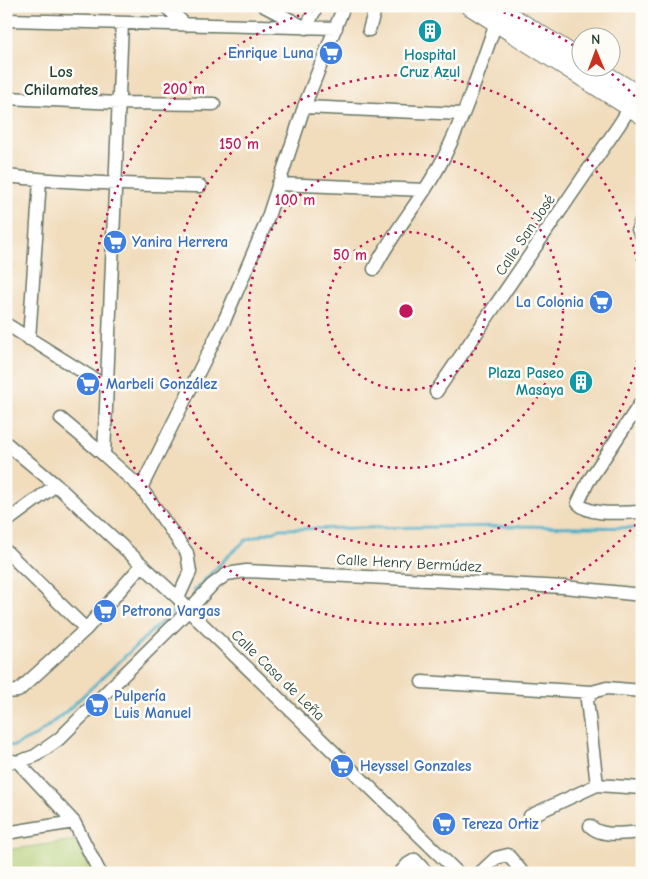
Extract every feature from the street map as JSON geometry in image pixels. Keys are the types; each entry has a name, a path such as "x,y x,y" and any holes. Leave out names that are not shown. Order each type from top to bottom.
{"highway":[{"path":"470,6 495,14 570,54"},
{"path":"495,14 639,100"},
{"path":"608,78 639,100"}],"street":[{"path":"165,6 186,24"},
{"path":"264,6 306,28"},
{"path":"306,28 318,6"},
{"path":"141,488 225,319 266,223 304,108 344,6"},
{"path":"369,30 376,6"},
{"path":"374,268 446,155 462,114 495,14"},
{"path":"6,20 336,28"},
{"path":"104,454 122,23"},
{"path":"6,98 119,103 214,104"},
{"name":"Calle San José","path":"436,392 619,125 639,100"},
{"path":"304,108 462,114"},
{"path":"6,176 116,185 200,186"},
{"path":"29,338 40,180"},
{"path":"278,184 425,190"},
{"path":"642,218 638,229 642,236"},
{"path":"6,324 107,386"},
{"path":"642,400 588,482 578,503 582,508 592,512 642,512"},
{"path":"61,420 104,454 141,488 187,553 190,572 178,598"},
{"name":"Calle Casa de Leña","path":"6,443 56,485 178,598 458,873"},
{"path":"6,522 56,485"},
{"path":"6,550 86,629"},
{"path":"6,692 18,691 86,629 142,564"},
{"name":"Calle Henry Bermúdez","path":"12,761 35,756 59,739 190,610 212,584 227,574 246,571 564,587 642,595"},
{"path":"422,682 592,692 607,688 642,691"},
{"path":"592,692 587,700 597,785"},
{"path":"12,761 74,822 100,873"},
{"path":"530,816 597,785 642,788"},
{"path":"6,833 74,822"},
{"path":"590,826 594,831 608,834 642,832"},
{"path":"480,873 496,858 508,855 523,873"},
{"path":"400,873 408,864 415,860 427,873"}],"green space":[{"path":"76,840 92,873 6,873 6,850"}],"waterway":[{"path":"194,591 246,540 281,529 516,526 642,528"},
{"path":"6,745 14,746 37,735 69,709 172,612"}],"place":[{"name":"Hospital Cruz Azul","path":"430,31"},
{"name":"Enrique Luna","path":"331,53"},
{"name":"Yanira Herrera","path":"115,242"},
{"name":"La Colonia","path":"601,302"},
{"name":"Plaza Paseo Masaya","path":"581,382"},
{"name":"Marbeli González","path":"88,384"},
{"name":"Petrona Vargas","path":"105,611"},
{"name":"Pulpería Luis Manuel","path":"97,705"},
{"name":"Heyssel Gonzales","path":"342,766"},
{"name":"Tereza Ortiz","path":"444,824"}],"district":[{"name":"Los Chilamates","path":"61,80"}]}
